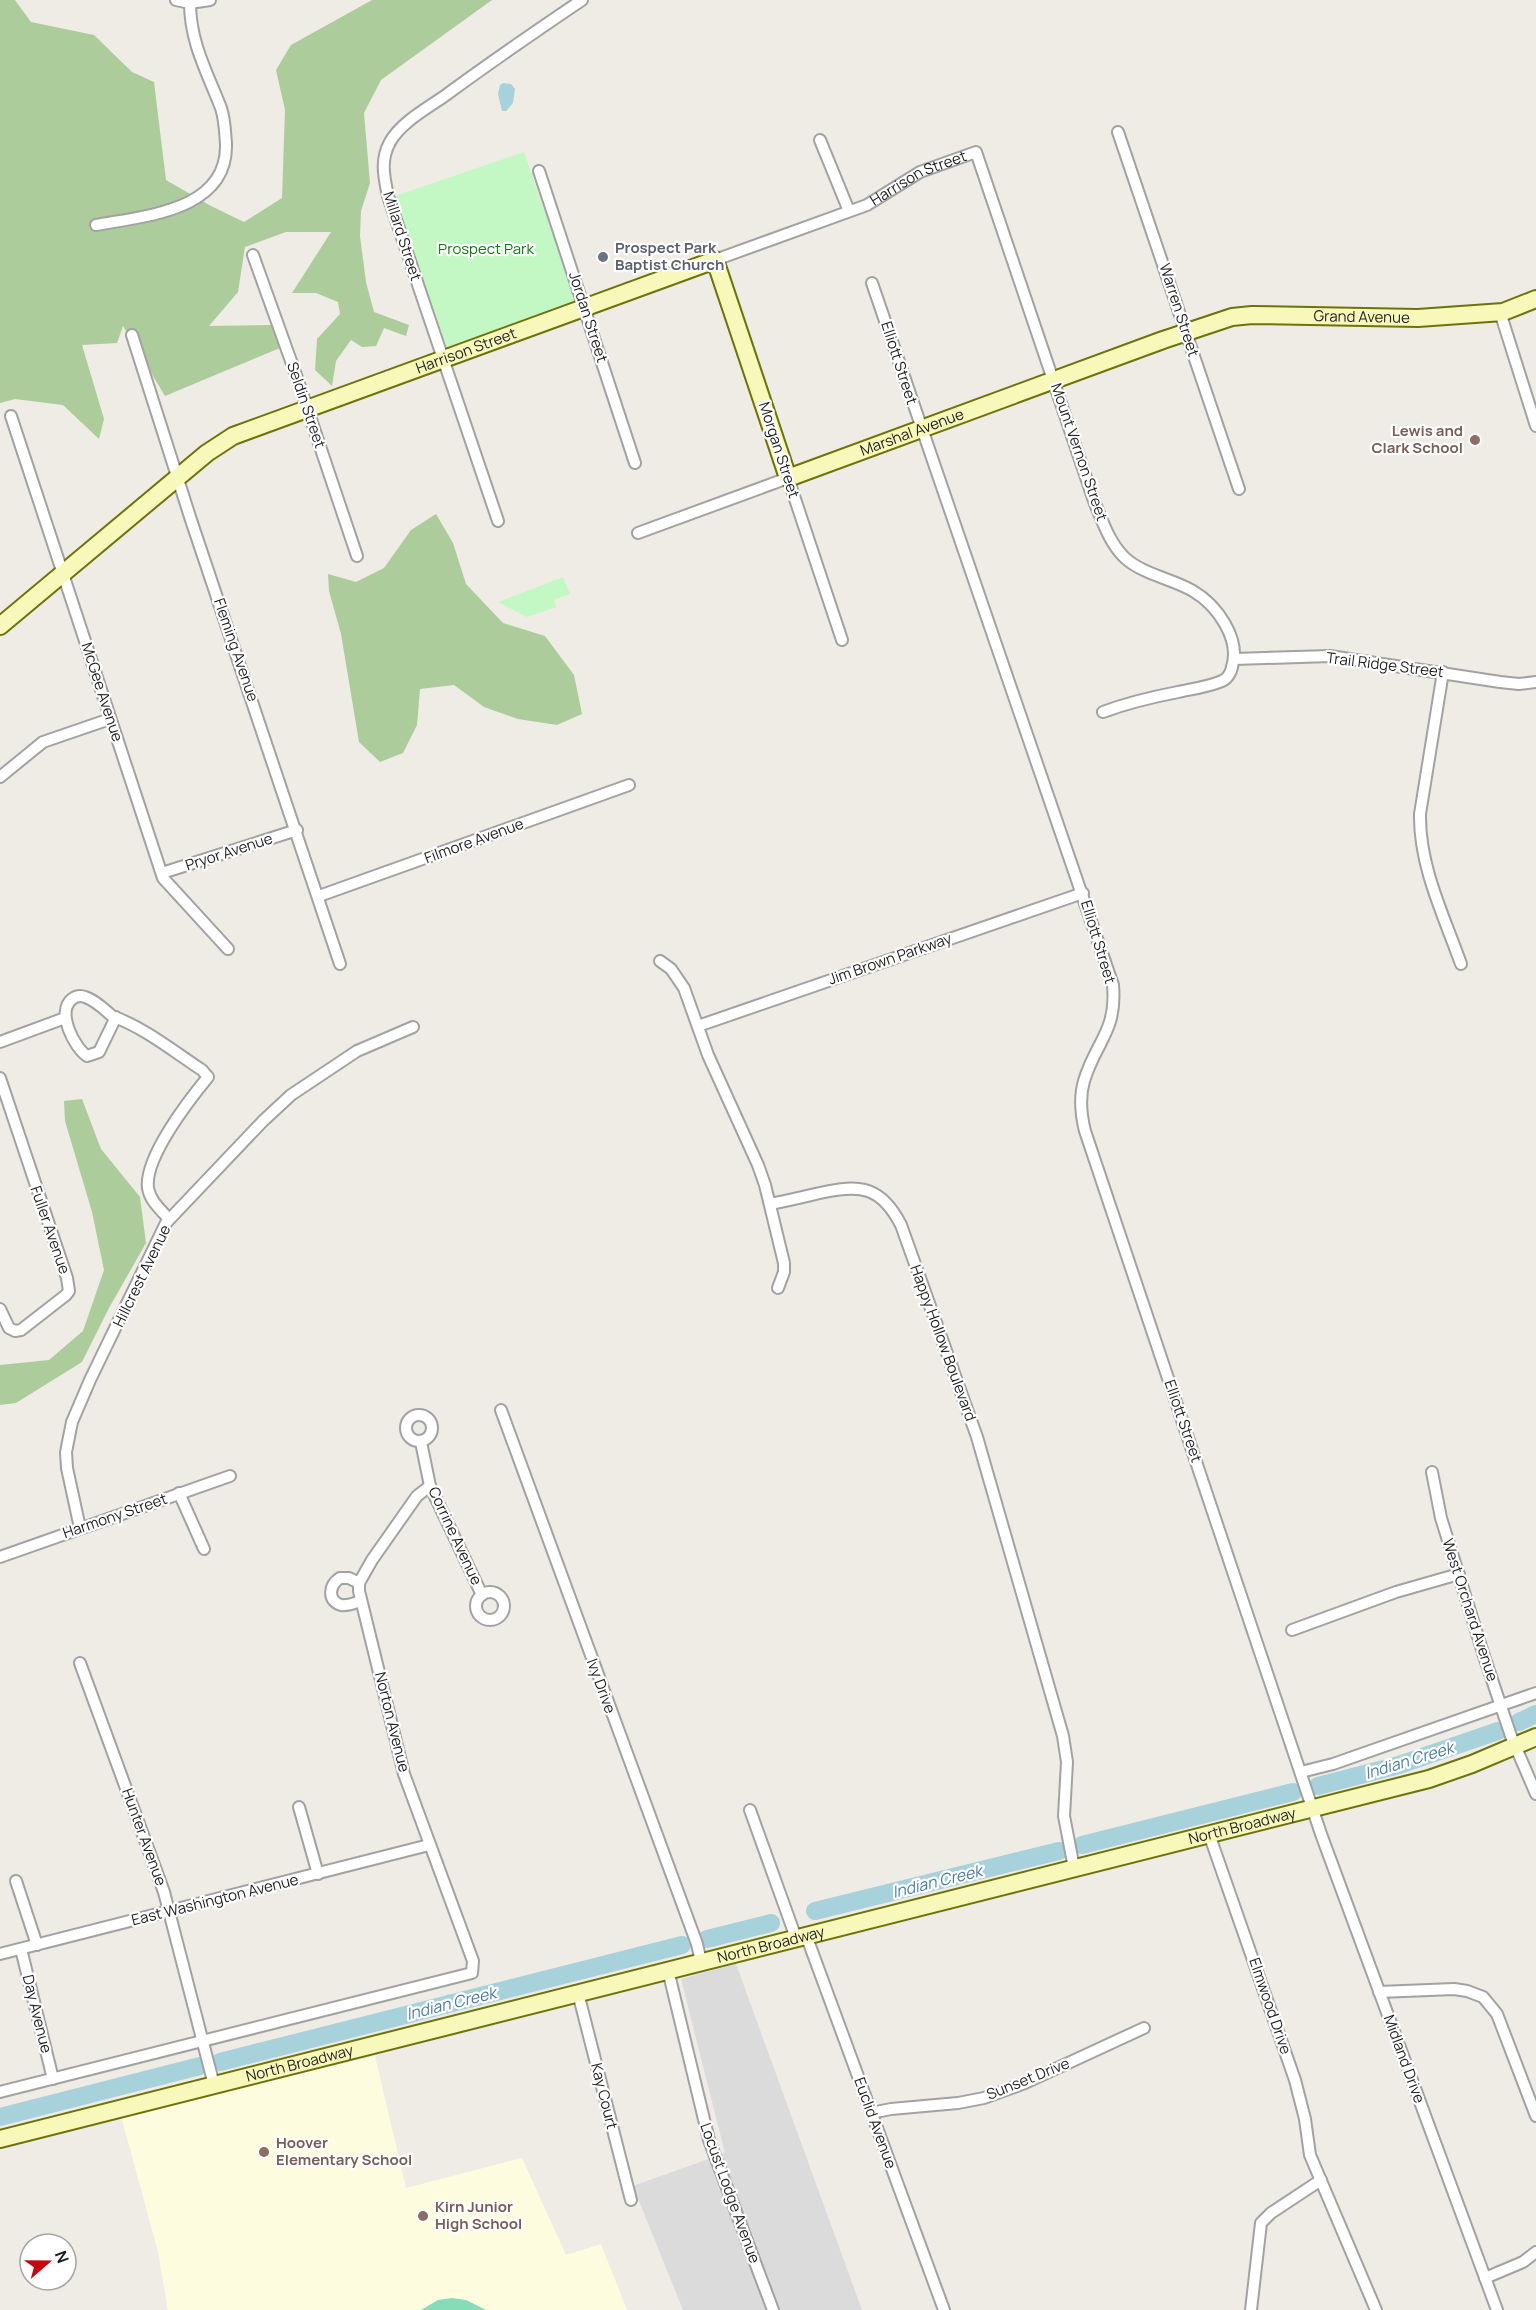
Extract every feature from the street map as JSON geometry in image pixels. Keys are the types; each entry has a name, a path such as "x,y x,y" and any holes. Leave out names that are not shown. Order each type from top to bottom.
{"street":[{"path":"176,0 190,3 210,0"},
{"name":"Millard Street","path":"498,521 388,196 383,171 388,145 411,120 582,0"},
{"path":"96,225 151,215 186,204 208,191 215,183 222,168 226,150 224,118 194,43 190,3"},
{"name":"Warren Street","path":"1118,132 1239,489"},
{"path":"820,140 849,211"},
{"name":"Harrison Street","path":"0,626 215,447 232,436 849,211 878,199 920,172 976,152"},
{"name":"Mount Vernon Street","path":"976,152 1098,510 1116,546 1131,562 1196,592 1207,602 1220,616 1232,638 1234,659"},
{"name":"Jordan Street","path":"539,171 635,463"},
{"name":"Seldin Street","path":"253,255 357,556"},
{"name":"Morgan Street","path":"715,260 842,640"},
{"name":"Elliott Street","path":"872,283 1110,974 1114,1000 1110,1026 1091,1063 1082,1088 1082,1117 1085,1131 1313,1808"},
{"name":"Grand Avenue","path":"1186,332 1232,317 1252,315 1395,318 1500,312 1522,306 1536,299"},
{"path":"1500,312 1536,426"},
{"name":"Marshal Avenue","path":"638,532 1186,332"},
{"name":"Fleming Avenue","path":"132,335 340,964"},
{"name":"McGee Avenue","path":"11,416 162,873 180,897 228,949"},
{"name":"Trail Ridge Street","path":"1234,659 1330,656 1519,684 1536,682"},
{"path":"1103,711 1224,680 1230,674 1234,659"},
{"path":"1443,672 1420,814 1420,828 1425,859 1461,964"},
{"path":"0,777 43,742 110,719"},
{"name":"Filmore Avenue","path":"319,896 629,785"},
{"name":"Pryor Avenue","path":"162,873 297,830"},
{"name":"Jim Brown Parkway","path":"698,1026 1083,893"},
{"path":"660,961 678,978 717,1076 758,1165 784,1263 784,1272 778,1288"},
{"path":"116,1017 99,1052 87,1056 78,1047 64,1018 66,1006 70,1000 81,996 87,998 116,1017 135,1024 202,1070 208,1077 175,1121 150,1172 148,1190 169,1219"},
{"path":"0,1042 64,1018"},
{"name":"Hillcrest Avenue","path":"80,1528 67,1468 66,1452 72,1422 90,1380 169,1219 291,1095 357,1051 413,1027"},
{"name":"Fuller Avenue","path":"0,1078 67,1278 69,1291 21,1330 15,1331 9,1328 0,1309"},
{"name":"Happy Hollow Boulevard","path":"770,1204 838,1189 860,1188 879,1196 888,1203 901,1225 977,1437 1063,1736 1067,1762 1064,1816 1074,1868"},
{"name":"Ivy Drive","path":"501,1410 697,1944 701,1962"},
{"name":"Corrine Avenue","path":"421,1442 430,1486 482,1595"},
{"name":"West Orchard Avenue","path":"1432,1472 1441,1518 1501,1706 1536,1794"},
{"name":"Harmony Street","path":"0,1557 230,1476"},
{"path":"361,1601 338,1604 330,1590 332,1585 340,1578 349,1578 359,1583 372,1560 417,1496 430,1486"},
{"path":"179,1493 204,1549"},
{"path":"1292,1630 1396,1592 1459,1574"},
{"name":"Norton Avenue","path":"202,2040 472,1973 473,1961 404,1774 361,1601 359,1583"},
{"name":"Hunter Avenue","path":"80,1663 170,1911 214,2085"},
{"path":"1301,1772 1333,1764 1536,1693"},
{"name":"North Broadway","path":"0,2139 1452,1772 1536,1737"},
{"path":"299,1807 318,1874"},
{"name":"Midland Drive","path":"1313,1808 1497,2310"},
{"name":"Euclid Avenue","path":"750,1809 871,2113 944,2310"},
{"name":"Elmwood Drive","path":"1209,1834 1295,2080 1305,2119 1310,2155 1376,2310"},
{"name":"East Washington Avenue","path":"0,1954 429,1845"},
{"path":"16,1881 38,1945"},
{"name":"Day Avenue","path":"21,1949 52,2079"},
{"name":"Locust Lodge Avenue","path":"668,1970 709,2140 773,2310"},
{"path":"1379,1992 1454,1989 1467,1990 1483,1997 1497,2014 1536,2116"},
{"name":"Kay Court","path":"578,1993 631,2200"},
{"name":"Sunset Drive","path":"871,2113 984,2098 1026,2083 1144,2028"},
{"path":"0,2092 202,2040"},
{"path":"1251,2310 1262,2223 1271,2213 1321,2180"},
{"path":"1485,2278 1523,2262 1536,2252"}],"shaded area":[{"path":"736,1964 862,2310 683,2310 633,2186 725,2153 681,1979"},
{"path":"375,2056 406,2188 522,2158 566,2255 601,2244 627,2310 168,2310 158,2252 121,2116"}],"green space":[{"path":"0,0 15,0 31,22 94,35 132,72 154,82 166,180 244,222 282,198 285,110 276,70 291,45 372,0 492,0 381,80 364,113 370,183 361,211 360,236 366,282 374,312 409,325 406,336 384,328 376,346 362,347 351,340 336,361 332,386 315,370 317,339 340,314 338,302 316,293 292,293 331,232 286,232 245,247 238,292 209,326 273,325 280,348 165,396 123,326 117,343 82,345 104,419 99,439 63,405 15,399 0,403"},
{"name":"Prospect Park","path":"524,152 576,303 447,347 395,196"},
{"path":"436,514 453,543 466,584 503,623 545,636 574,675 582,714 557,725 518,719 484,707 454,685 420,689 417,725 403,753 380,762 359,742 341,634 329,591 328,574 356,582 384,568 411,530"},
{"path":"563,577 570,594 554,600 556,607 527,617 498,602"},
{"path":"82,1099 101,1149 140,1197 146,1243 82,1362 16,1403 0,1405 0,1365 49,1360 83,1331 104,1270 92,1212 65,1121 64,1101"},
{"path":"452,2298 466,2300 486,2310 421,2310 438,2300"}],"water":[{"path":"511,84 515,89 513,103 506,111 502,111 498,94 500,85"}],"waterway":[{"name":"Indian Creek","path":"1519,1722 1536,1714"},
{"name":"Indian Creek","path":"1318,1786 1399,1765 1498,1731"},
{"name":"Indian Creek","path":"1082,1845 1293,1792"},
{"name":"Indian Creek","path":"815,1911 1059,1851"},
{"name":"Indian Creek","path":"707,1939 771,1923"},
{"name":"Indian Creek","path":"220,2062 682,1945"},
{"name":"Indian Creek","path":"0,2117 200,2066"}],"place":[{"name":"Prospect Park Baptist Church","path":"603,257"},
{"name":"Lewis and Clark School","path":"1475,440"},
{"name":"Hoover Elementary School","path":"264,2152"},
{"name":"Kirn Junior High School","path":"423,2216"}]}
